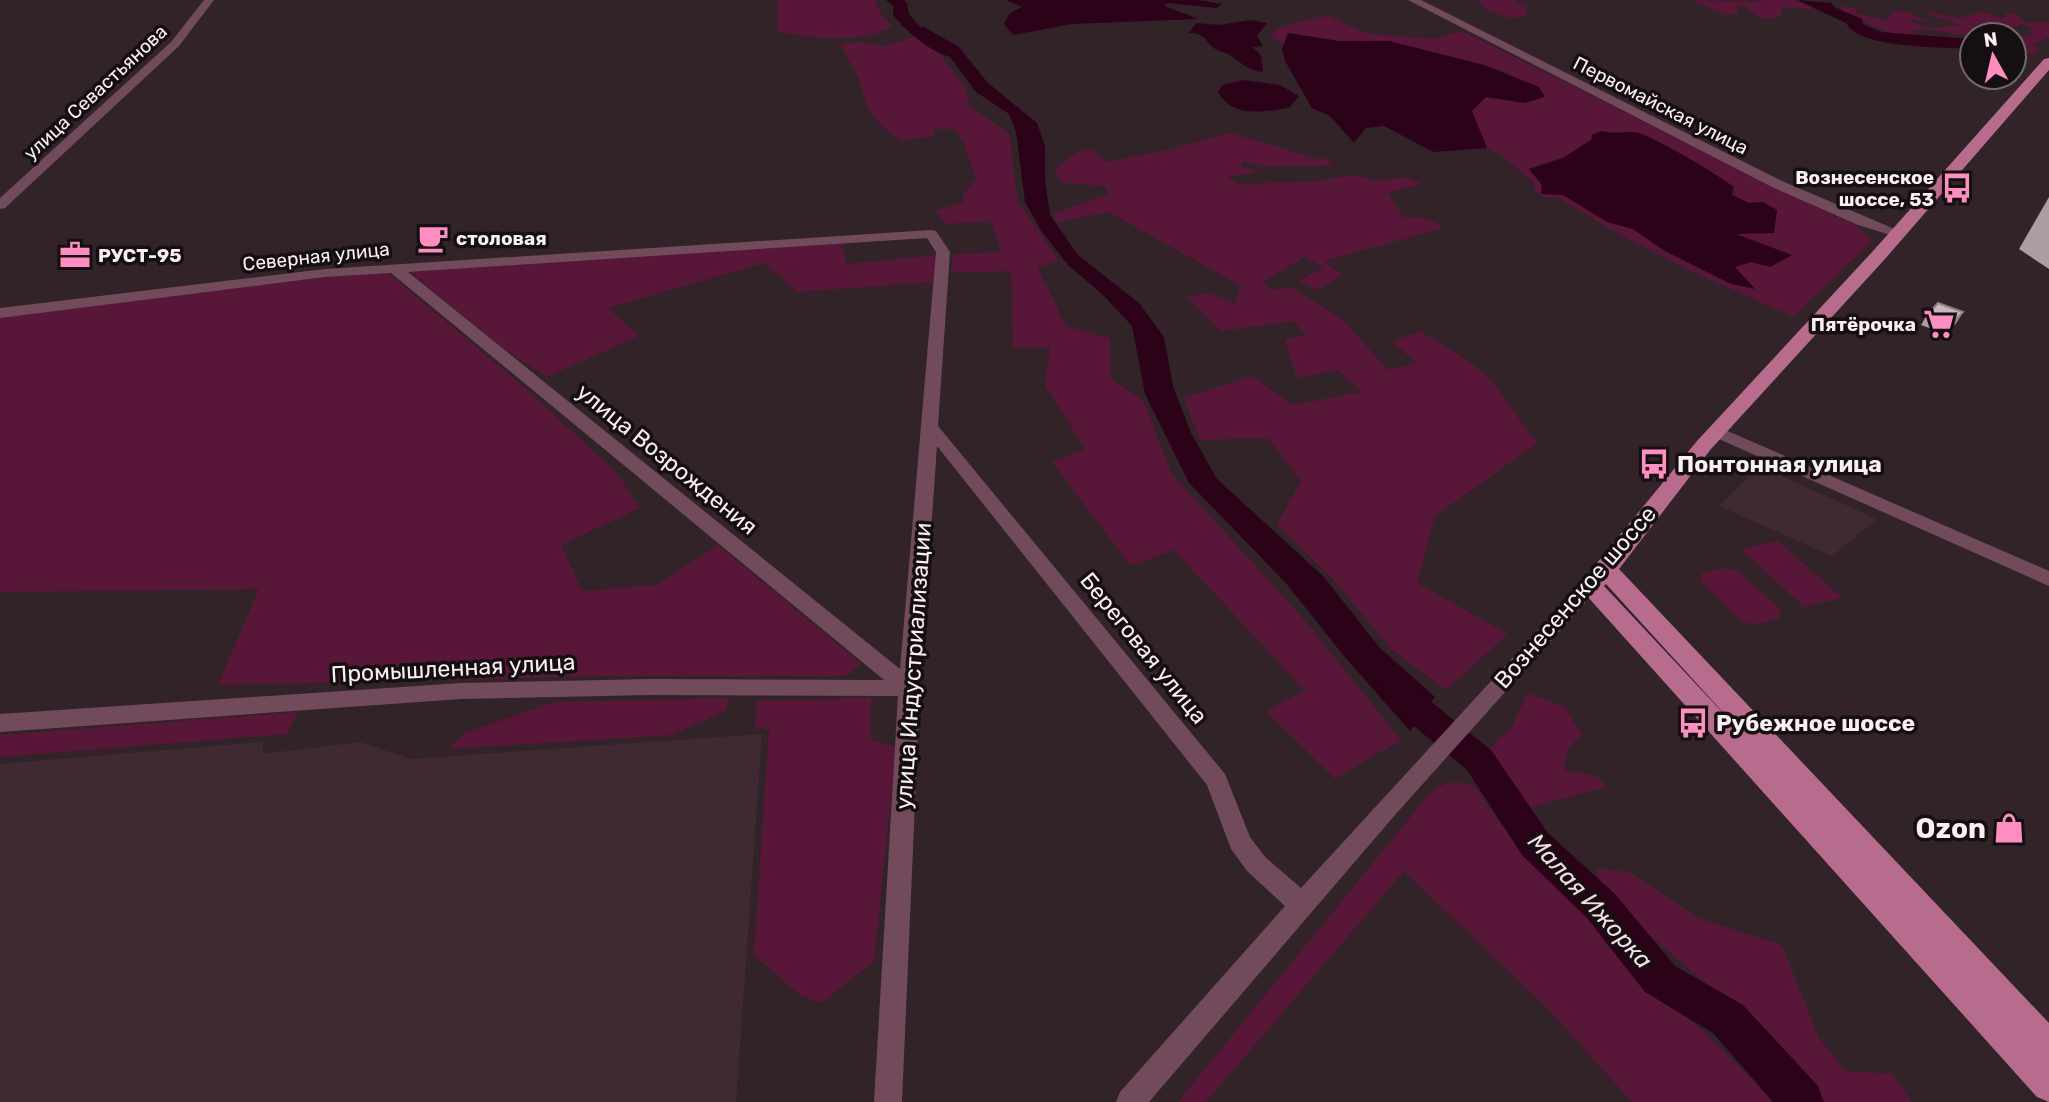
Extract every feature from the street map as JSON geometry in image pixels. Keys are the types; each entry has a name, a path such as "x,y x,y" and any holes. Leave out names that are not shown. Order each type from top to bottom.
{"main road":[{"name":"Вознесенское шоссе","path":"1598,578 1716,431 1880,255 2049,62"},
{"path":"1598,578 2049,1045"},
{"path":"1598,578 2049,1085"}],"street":[{"name":"улица Севастьянова","path":"0,205 175,44 209,0"},
{"name":"Первомайская улица","path":"1413,0 1777,184 1852,217 1897,233"},
{"name":"Северная улица","path":"0,313 325,273 931,234"},
{"name":"улица Индустриализации","path":"888,1102 909,688 943,252 931,234"},
{"name":"улица Возрождения","path":"394,268 909,688"},
{"name":"Береговая улица","path":"931,428 1217,781 1240,842 1256,864 1303,906"},
{"path":"1716,431 2049,579"},
{"name":"Вознесенское шоссе","path":"1130,1102 1387,808 1598,578"},
{"name":"Промышленная улица","path":"0,723 461,691 650,687 909,688"}],"shaded area":[{"path":"778,0 875,0 883,18 894,27 846,38 777,32"},
{"path":"1006,0 1199,0 1222,4 1216,8 1168,3 1164,6 1199,19 1072,24 1013,35 1004,24 1009,14 1022,7"},
{"path":"1473,0 1516,0 1515,3 1528,6 1524,10 1528,15 1516,18 1506,16 1484,9 1483,3"},
{"path":"1690,0 1800,0 1820,7 1782,7 1780,9 1783,14 1768,19 1754,14 1746,6 1737,6 1739,13 1725,14"},
{"path":"1843,6 1857,9 1858,14 1885,20 1891,16 1892,11 1908,12 1929,22 1912,20 1913,23 1933,28 1958,25 1958,34 1927,29 1911,30 1920,36 1917,37 1905,36 1838,13"},
{"path":"1929,12 1959,18 1983,12 2004,19 2006,13 2016,14 2025,21 1958,21 1958,24 1930,15"},
{"path":"1328,16 1369,34 1436,39 1462,31 1856,225 1872,241 1793,317 1691,271 1610,229 1559,198 1543,197 1536,192 1534,183 1504,157 1487,148 1471,111 1486,97 1524,103 1512,75 1484,65 1389,41 1339,41 1289,33 1284,44 1269,36 1289,25","holes":["1601,131 1615,135 1635,132 1732,195 1749,203 1763,202 1733,233 1791,255 1770,267 1751,262 1734,267 1731,284 1665,251 1633,229 1607,222 1562,194 1541,194 1542,185 1529,169 1563,158 1592,140 1592,134"]},
{"path":"1251,20 1267,23 1257,36 1263,46 1252,47 1261,55 1263,72 1248,68 1217,50 1199,34 1189,33 1196,23 1219,25"},
{"path":"2028,22 2049,23 2049,37 2034,44 2038,50 2033,55 2028,54 2028,35 2032,35 2032,27 2028,26"},
{"path":"922,26 959,47 988,83 1037,123 1045,146 1045,180 1050,215 1078,255 1139,303 1164,337 1173,386 1191,433 1217,479 1324,577 1379,647 1435,697 1410,731 1344,656 1285,582 1189,483 1145,394 1132,326 1103,295 1068,265 1042,232 1025,202 1016,132 1009,114 976,92 944,49 919,36"},
{"path":"1288,33 1339,41 1389,41 1484,65 1539,87 1545,97 1524,103 1486,97 1472,111 1487,148 1433,152 1384,126 1366,128 1354,143 1330,116 1312,108 1285,61 1282,49"},
{"path":"915,37 938,52 967,89 968,106 1009,133 1018,202 1059,261 1037,267 1066,326 1110,338 1110,378 1144,401 1171,473 1301,616 1401,740 1335,779 1266,711 1305,691 1174,550 1131,566 1052,462 1085,449 1045,385 1050,348 1013,347 1011,271 951,273 953,254 1002,252 990,221 945,224 936,211 963,202 963,194 976,179 963,141 954,129 934,129 932,137 901,140 885,129 868,109 859,79 840,44 860,42 884,46"},
{"path":"1244,80 1280,85 1299,96 1289,108 1259,112 1240,110 1231,106 1218,92 1222,85"},
{"path":"1601,131 1642,134 1726,181 1734,187 1732,195 1749,203 1763,202 1777,210 1774,233 1736,234 1792,255 1770,267 1751,262 1735,267 1755,289 1731,284 1665,251 1633,229 1607,222 1563,195 1541,194 1542,185 1529,169 1563,158"},
{"path":"1229,133 1313,159 1328,159 1333,165 1263,166 1243,161 1241,166 1259,172 1227,177 1240,184 1320,181 1351,175 1377,180 1409,178 1422,184 1388,193 1403,217 1429,219 1444,228 1324,261 1342,275 1318,290 1298,281 1324,267 1305,257 1264,281 1270,290 1291,287 1343,320 1388,370 1417,363 1392,342 1420,331 1492,381 1538,443 1435,516 1417,583 1508,634 1446,690 1391,649 1333,579 1277,525 1301,481 1268,438 1200,440 1184,398 1252,376 1293,405 1362,392 1337,370 1297,378 1285,340 1306,335 1293,321 1221,331 1186,297 1209,293 1235,304 1241,286 1109,212 1057,222 1052,214 1109,194 1104,186 1062,183 1054,171 1076,152 1092,150 1106,162 1172,149"},
{"path":"842,242 846,264 937,255 935,282 797,292 765,263 608,308 639,336 547,377 499,345 410,272"},
{"path":"388,273 524,387 616,472 640,508 561,545 582,591 657,585 718,545 861,664 846,676 611,676 218,685 259,589 0,592 0,317 326,277"},
{"path":"1759,466 1877,519 1832,556 1719,506"},
{"path":"1778,541 1842,598 1804,607 1741,549"},
{"path":"1724,568 1740,572 1780,610 1779,619 1757,624 1739,619 1701,582 1702,573"},
{"path":"1528,693 1565,707 1582,735 1568,748 1564,770 1598,776 1606,787 1529,808 1489,749 1511,728"},
{"path":"730,698 725,711 672,735 448,749 464,733 554,702"},
{"path":"871,698 871,740 896,747 874,961 821,1003 800,995 754,955 769,729 755,728 756,701"},
{"path":"298,712 287,734 0,757 0,735"},
{"path":"762,734 736,1102 0,1102 0,764 263,742 263,754 360,742 411,759"},
{"path":"1446,783 1464,783 1475,787 1501,825 1591,918 1641,983 1701,1029 1767,1095 1770,1102 1632,1102 1549,1010 1404,871 1206,1102 1178,1102 1430,793"},
{"path":"1596,868 1630,872 1698,918 1782,945 1819,1038 1846,1071 1893,1074 1911,1102 1823,1102 1769,1037 1633,921 1599,884"}],"building":[{"path":"1938,303 1963,312 1952,324 1927,315"}],"waterway":[{"name":"Малая Ижорка","path":"894,0 902,6 901,15 914,30 953,53"},
{"path":"1805,0 1827,6 1824,9 1856,22 1853,24 1877,37 1958,43"},
{"name":"Малая Ижорка","path":"1392,689 1479,760 1535,844 1601,906 1660,979 1728,1019 1802,1102"}],"place":[{"name":"Вознесенское шоссе, 53","path":"1957,188"},
{"name":"столовая","path":"433,238"},
{"name":"РУСТ-95","path":"75,255"},
{"name":"Пятёрочка","path":"1939,324"},
{"name":"Понтонная улица","path":"1654,464"},
{"name":"Рубежное шоссе","path":"1693,723"},
{"name":"Ozon","path":"2009,828"}]}
